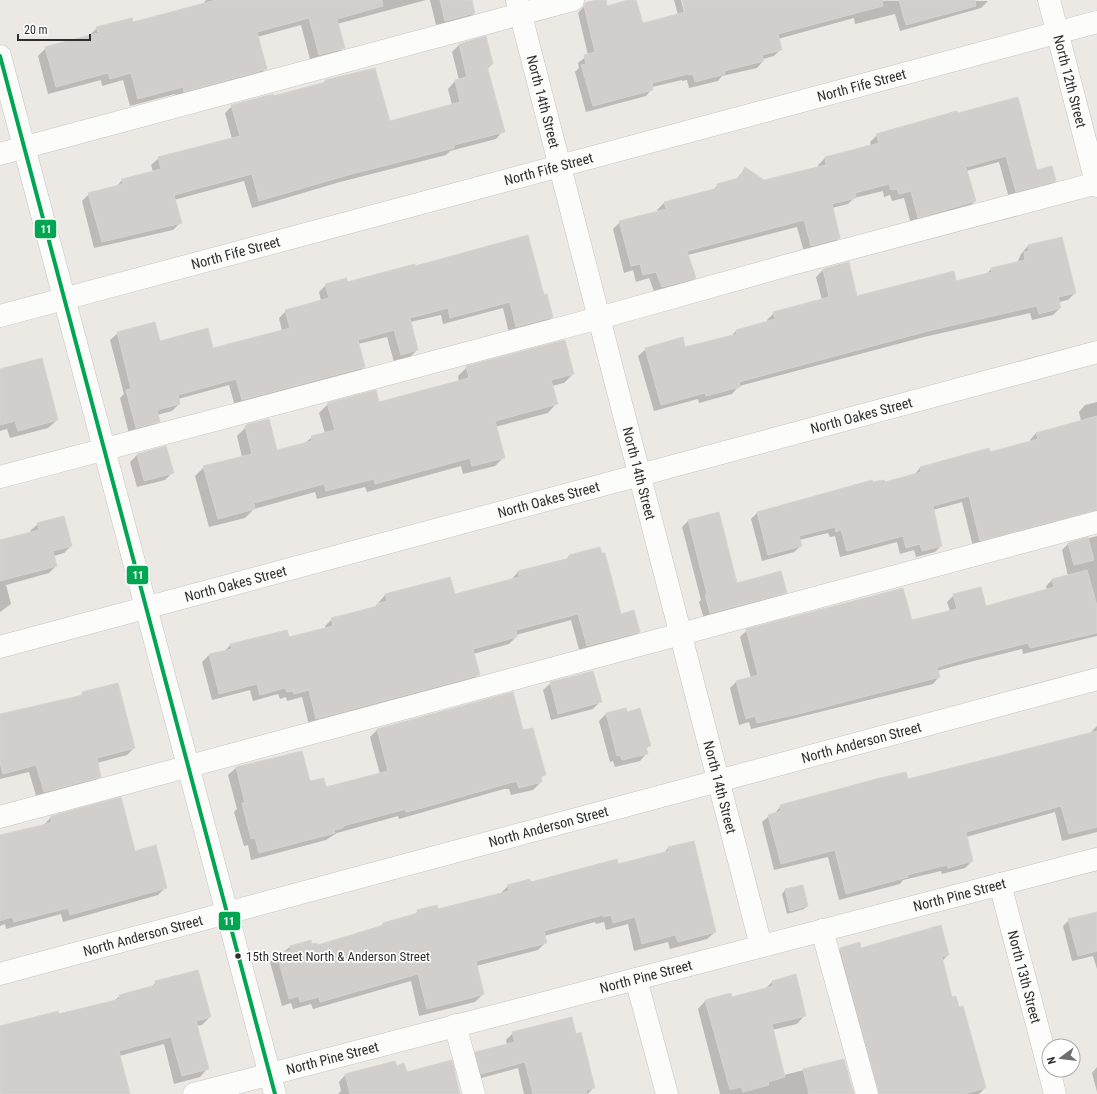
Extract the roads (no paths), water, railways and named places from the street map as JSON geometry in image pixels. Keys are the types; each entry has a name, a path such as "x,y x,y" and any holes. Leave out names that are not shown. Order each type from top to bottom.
{"street":[{"path":"0,154 519,7 573,0"},
{"name":"North 12th Street","path":"1049,0 1097,184"},
{"name":"North 14th Street","path":"519,7 761,946"},
{"name":"North Fife Street","path":"0,316 1097,22"},
{"path":"0,56 272,1084"},
{"path":"0,477 104,448 599,318 800,262 1097,184"},
{"name":"North Oakes Street","path":"0,646 1097,352"},
{"path":"0,817 1097,522"},
{"name":"North Anderson Street","path":"0,974 1097,679"},
{"name":"North Pine Street","path":"194,1094 272,1084 455,1025 1097,859"},
{"name":"North 13th Street","path":"1000,884 1041,1040"},
{"path":"822,930 867,1094"},
{"path":"636,978 667,1094"},
{"path":"455,1025 474,1094"},
{"name":"North 13th Street","path":"1051,1078 1055,1094"}],"place":[{"name":"15th Street North & Anderson Street","path":"238,956"}]}
